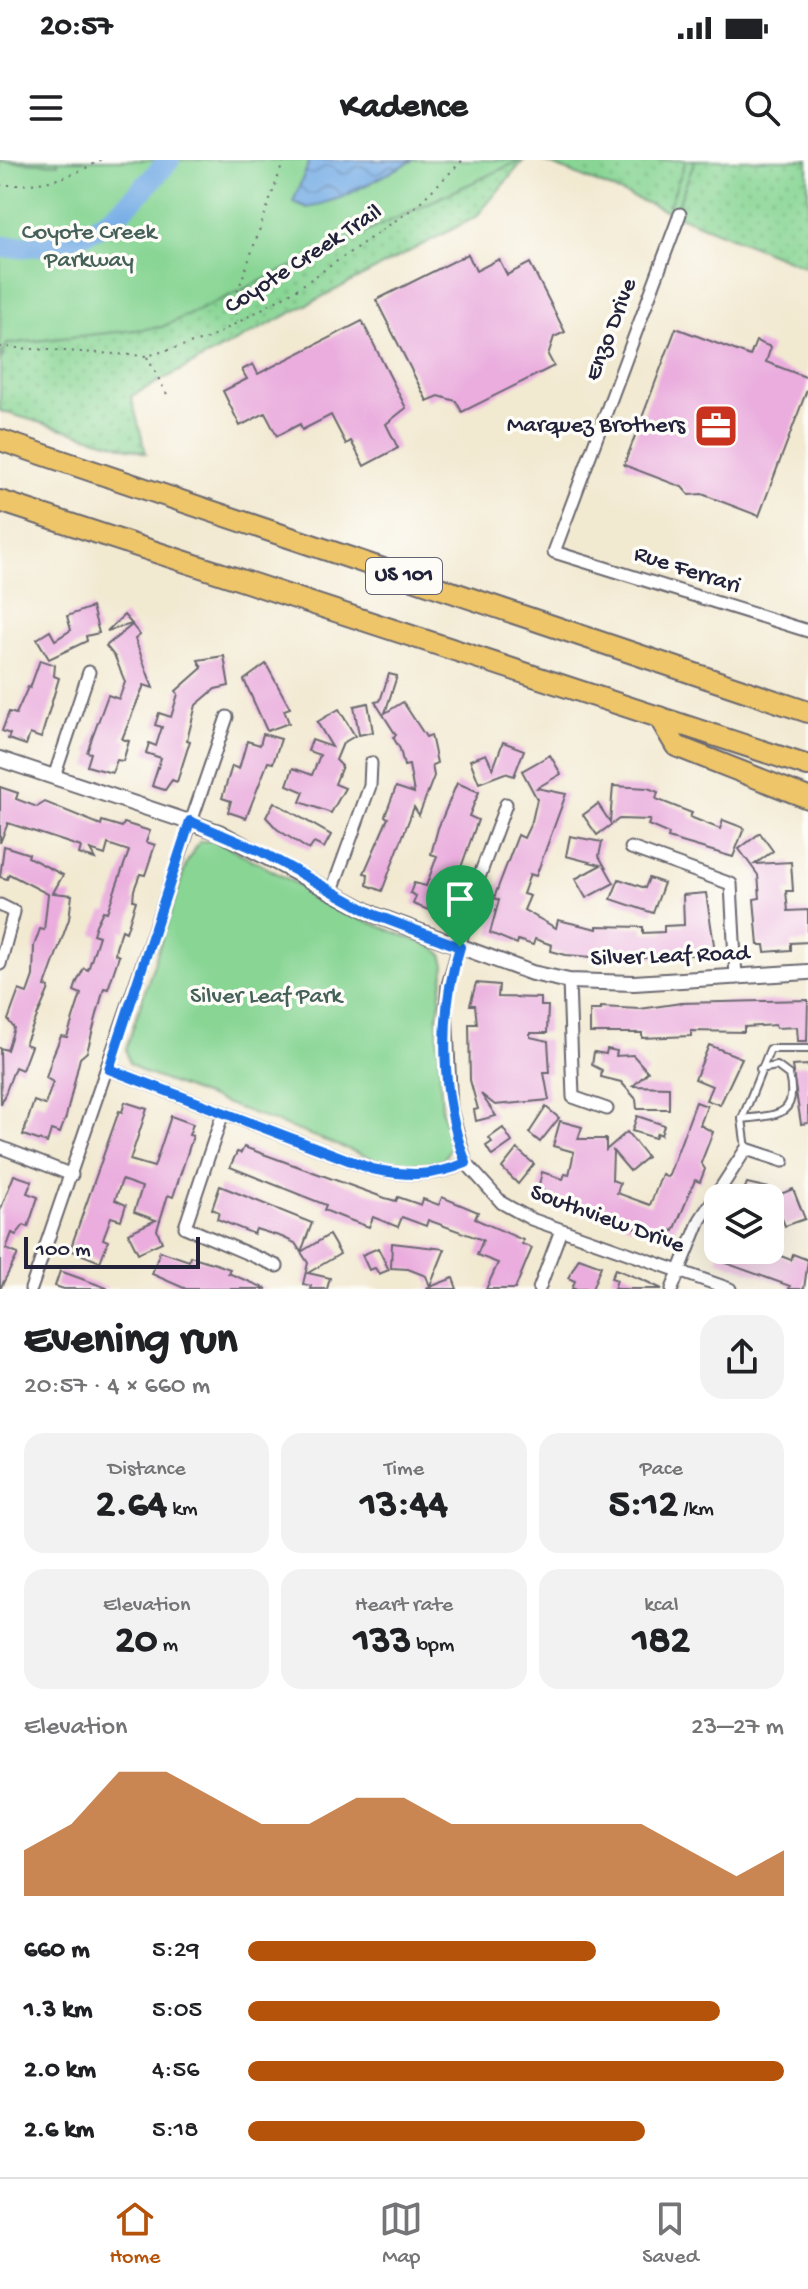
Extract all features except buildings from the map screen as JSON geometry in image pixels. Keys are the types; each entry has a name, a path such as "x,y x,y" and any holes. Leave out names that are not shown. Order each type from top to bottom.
{"highway":[{"name":"US 101","path":"0,440 808,712"},
{"name":"US 101","path":"0,501 808,766"},
{"path":"659,717 676,746 808,798"}],"street":[{"name":"Enzo Drive","path":"554,552 680,214"},
{"name":"Rue Ferrari","path":"554,552 808,631"},
{"path":"54,777 89,672"},
{"path":"31,1289 109,1069 227,717"},
{"name":"Silver Leaf Road","path":"0,759 190,821 260,851 375,915 532,973 569,981 634,983 808,972"},
{"path":"331,893 370,786 371,763"},
{"name":"Southview Drive","path":"506,804 477,883 446,1008 451,1109 466,1163 502,1203 561,1230 681,1269 730,1289"},
{"path":"631,848 731,884 736,978"},
{"path":"0,905 14,912 0,964"},
{"path":"569,981 573,1097 607,1109"},
{"path":"109,1069 372,1169 406,1176 442,1174 466,1163"},
{"path":"223,1113 185,1227 277,1266"},
{"path":"0,1147 72,1175"},
{"path":"672,1289 700,1220 746,1149 783,1161"},
{"path":"539,1289 561,1230"}],"lane":[{"path":"746,1149 742,1119 770,1049 808,1049"},
{"path":"742,1119 780,1115 790,1105 793,1091 789,1075 777,1066 760,1069"}],"path":[{"path":"0,185 37,186 59,180 101,160"},
{"path":"237,323 233,305 284,160"},
{"name":"Coyote Creek Trail","path":"0,347 147,356 210,338 294,291 415,207 463,160"},
{"path":"147,356 169,398"}],"green space":[{"name":"Coyote Creek Parkway","path":"0,160 524,160 476,217 131,396 146,453 0,411"},
{"name":"Coyote Creek Parkway","path":"57,160 521,160 162,327 7,344 0,361 0,161 58,164"},
{"path":"540,160 808,160 808,268"},
{"path":"686,160 695,160 677,208 669,206"},
{"name":"Silver Leaf Park","path":"200,841 214,841 229,847 359,918 435,948 442,954 445,965 437,1021 442,1109 450,1147 443,1162 411,1166 379,1161 145,1073 129,1063 126,1049 187,862"}],"water":[{"path":"310,160 414,160 343,197 308,208 293,202"}],"waterway":[{"path":"0,247 55,243 96,228 131,201 169,160"}],"place":[{"name":"Marquez Brothers","path":"716,426"}],"route":[{"path":"190,821 260,851 375,915 460,947 448,985 446,1008 451,1109 466,1163 442,1174 406,1176 372,1169 109,1069 190,821"}]}
